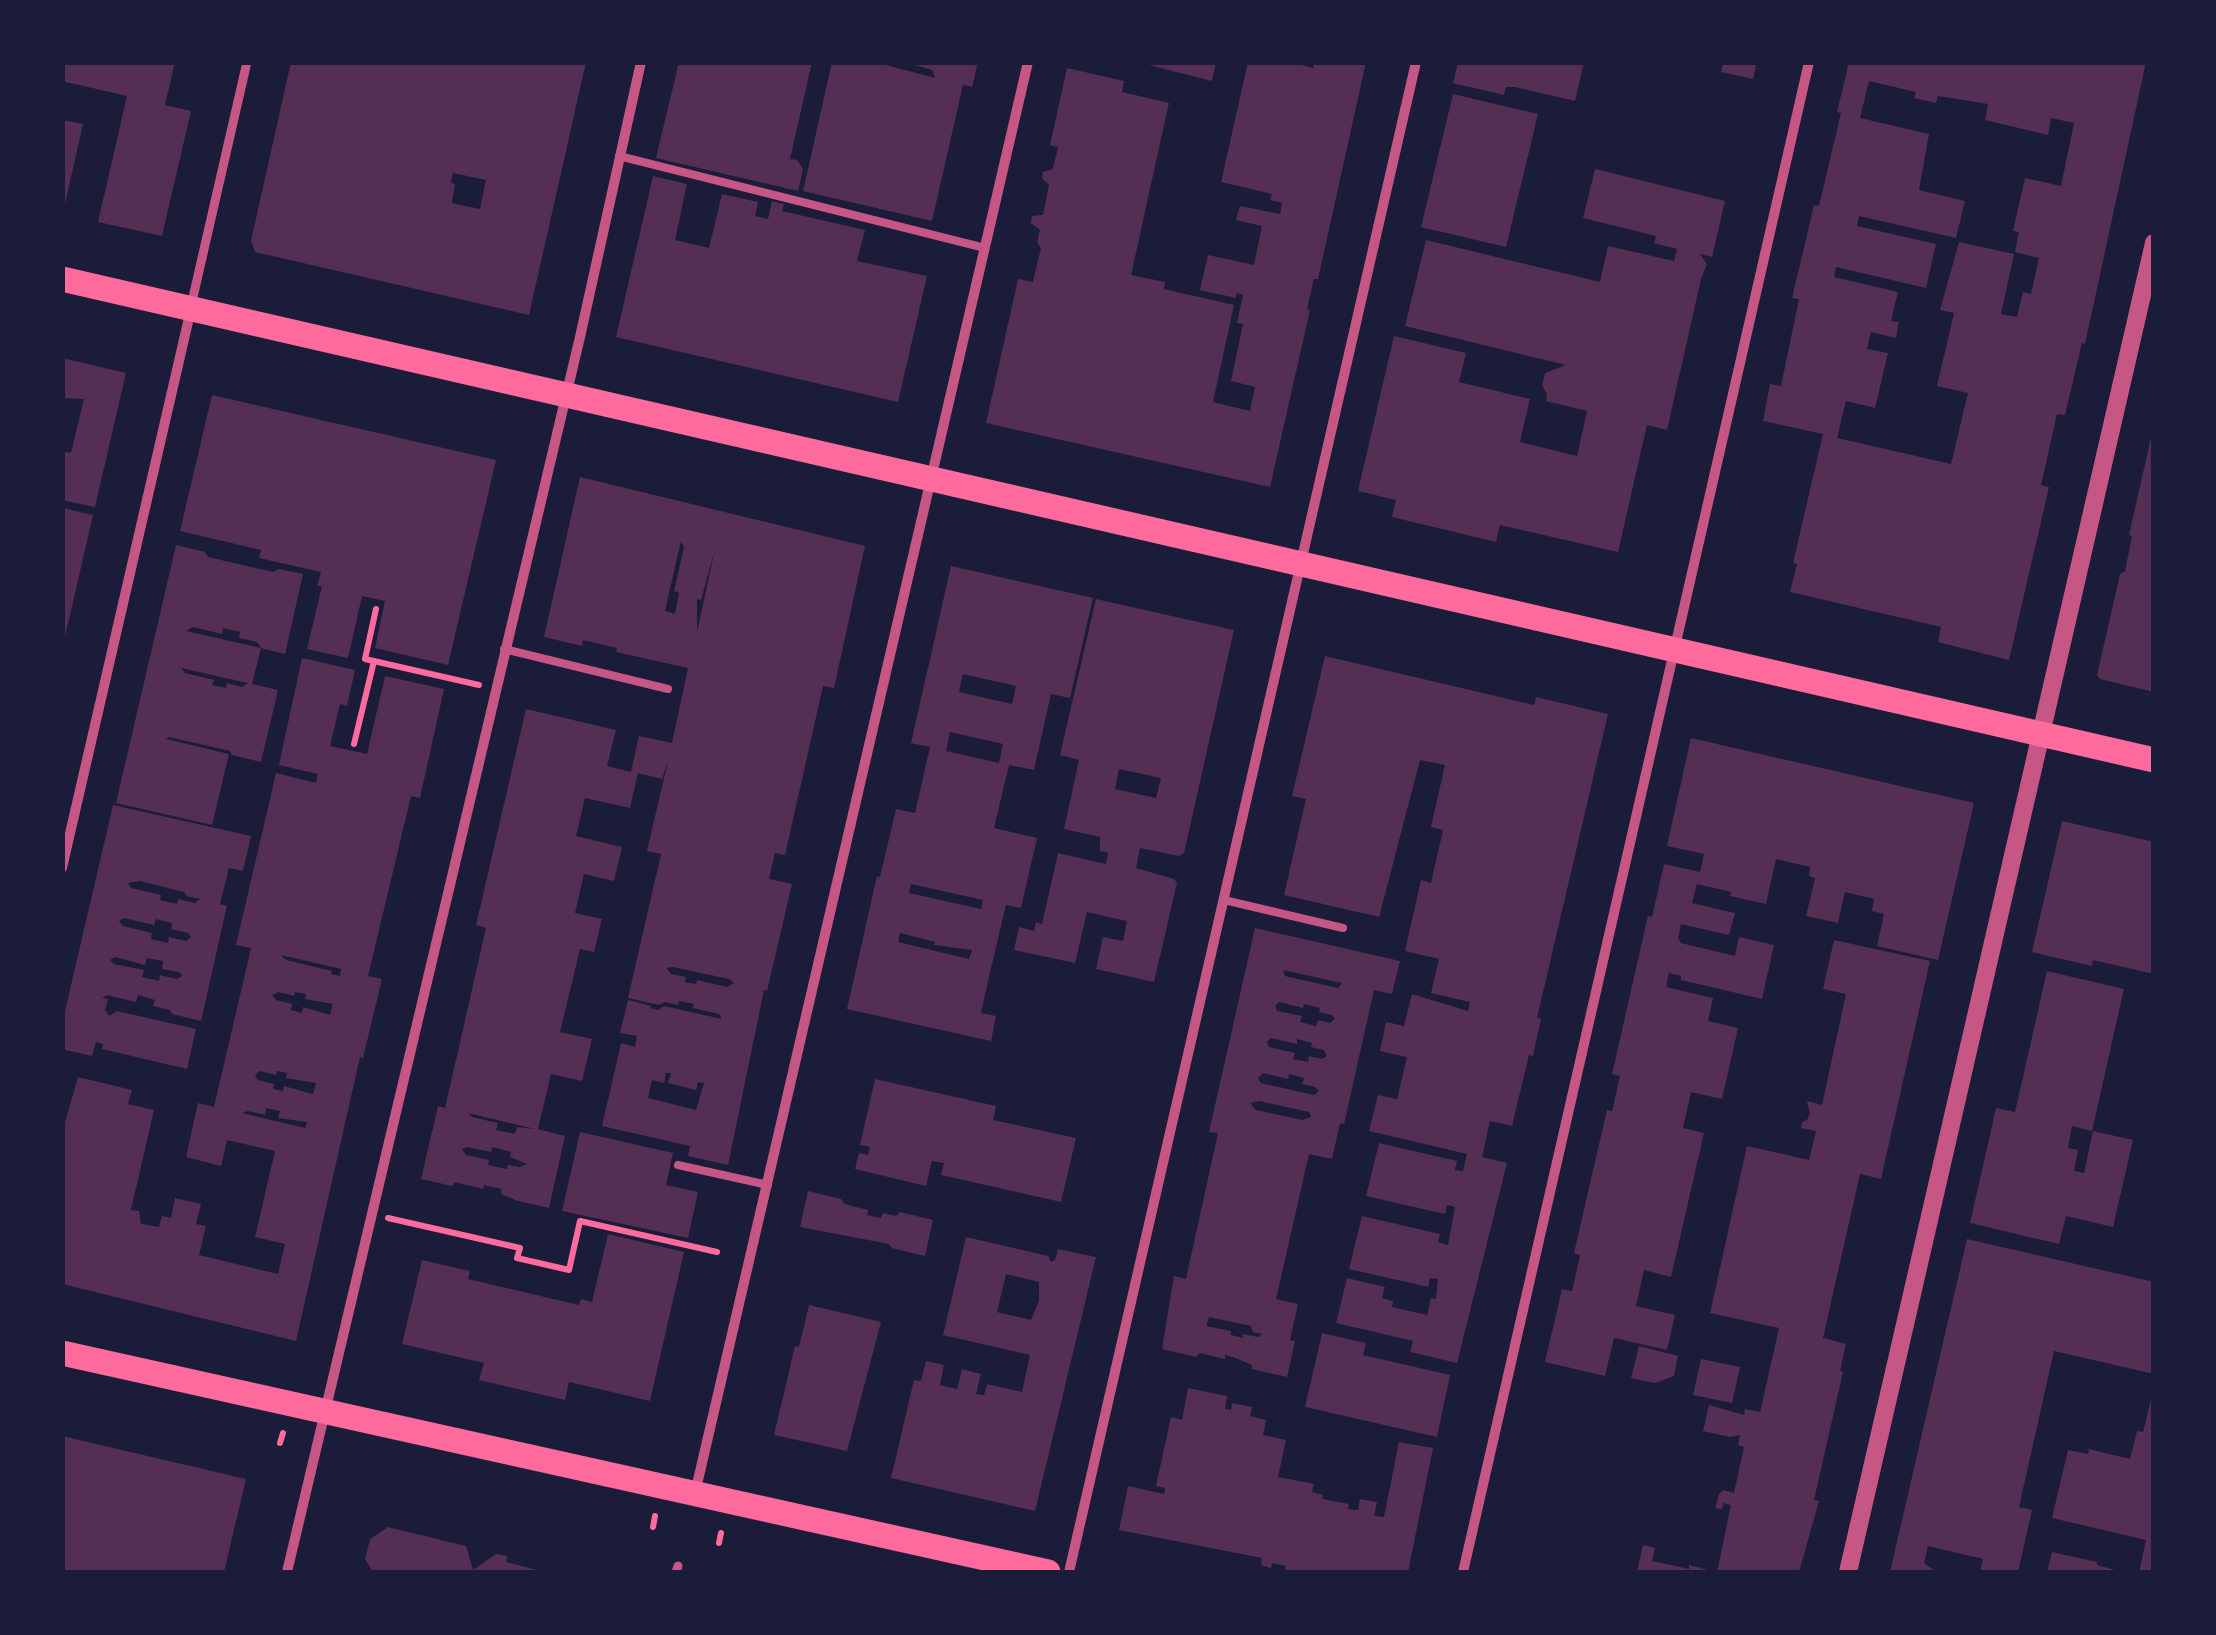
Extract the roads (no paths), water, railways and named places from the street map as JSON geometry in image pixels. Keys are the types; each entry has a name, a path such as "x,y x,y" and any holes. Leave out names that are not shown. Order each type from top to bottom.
{"main road":[{"path":"62,280 2154,760"},
{"path":"62,1353 1048,1572"}],"street":[{"path":"62,868 247,62"},
{"path":"287,1572 641,62"},
{"path":"695,1494 1028,62"},
{"path":"1069,1572 1416,62"},
{"path":"1463,1572 1808,62"},
{"path":"1848,1572 2154,244"}],"lane":[{"path":"620,156 985,248"},
{"path":"504,649 668,689"},
{"path":"1224,900 1343,928"},
{"path":"678,1164 768,1185"}]}
